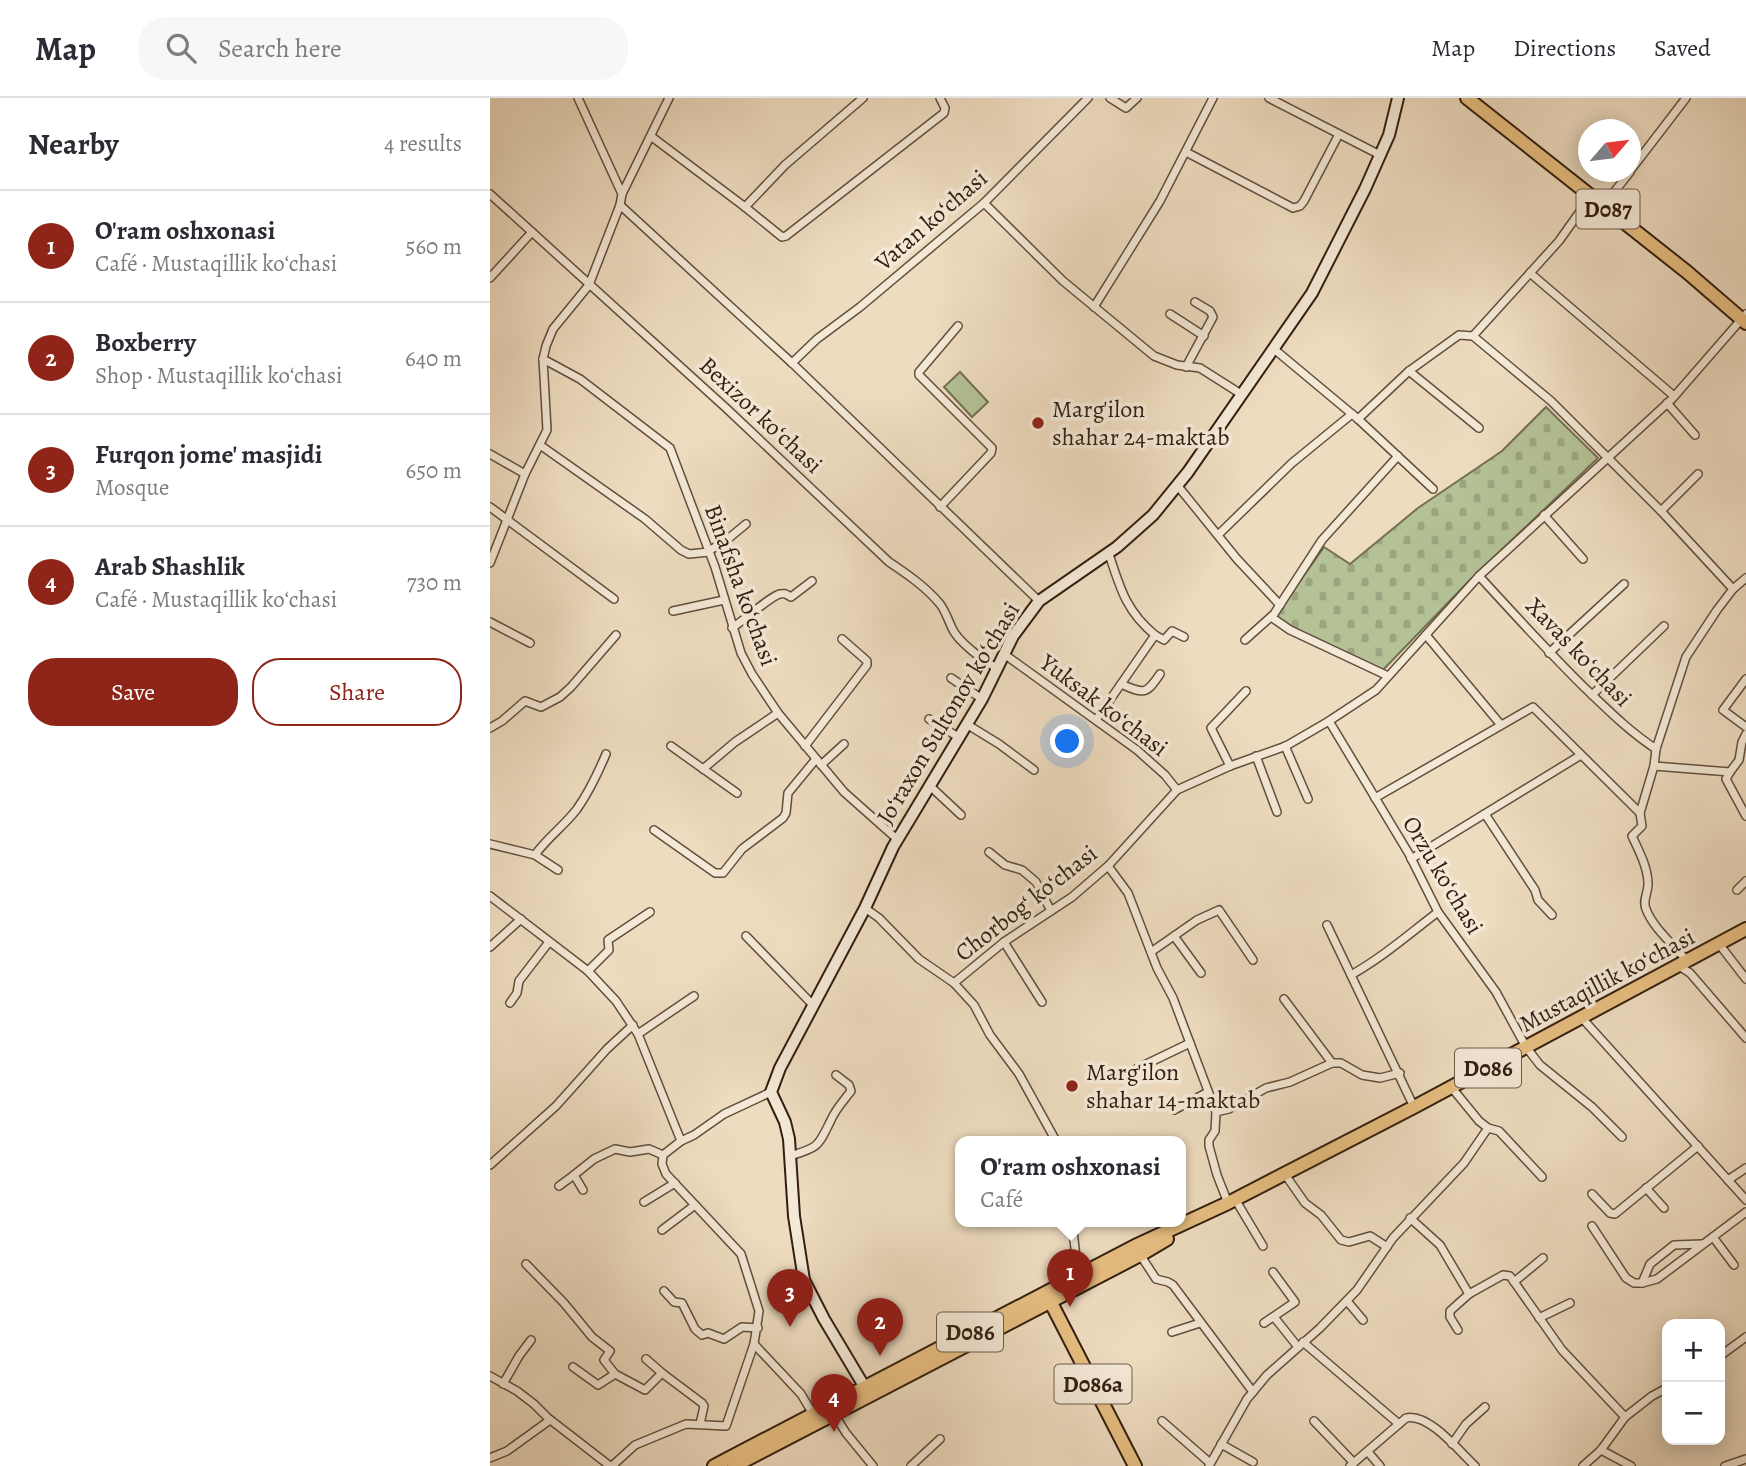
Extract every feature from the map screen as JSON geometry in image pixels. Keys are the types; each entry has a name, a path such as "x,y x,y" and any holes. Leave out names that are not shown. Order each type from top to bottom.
{"main road":[{"name":"D087","path":"1472,99 1745,319"},
{"name":"Mustaqillik koʻchasi","path":"1186,1225 1452,1087 1746,929"},
{"name":"Mustaqillik koʻchasi","path":"714,1466 864,1386 1048,1297 1183,1227"},
{"name":"Mustaqillik koʻchasi","path":"734,1466 1048,1297 1078,1276 1138,1251"},
{"name":"D086a","path":"1048,1297 1135,1466"}],"street":[{"path":"578,98 622,194"},
{"path":"490,563 525,474 547,430 543,359 553,329 589,285 622,194 669,98"},
{"path":"745,207 785,165 863,98"},
{"path":"652,137 782,237 944,113 945,108 940,98"},
{"name":"Vatan koʻchasi","path":"792,363 817,339 860,307 984,203 1088,98"},
{"path":"1110,98 1126,108 1137,98"},
{"path":"1094,307 1160,201 1213,98"},
{"path":"1269,98 1381,155"},
{"name":"Joʻraxon Sultonov koʻchasi","path":"771,1092 812,1004 865,908 898,840 968,725 1013,636 1039,601 1109,554 1153,515 1275,349 1312,293 1361,199 1390,135 1398,98"},
{"path":"1641,157 1686,98"},
{"path":"1186,152 1293,208 1304,201 1339,134"},
{"path":"1603,206 1622,182"},
{"name":"Bexizor koʻchasi","path":"490,194 726,408 889,562 927,590 941,605 954,632 971,649 997,668"},
{"path":"1472,336 1559,241 1591,196"},
{"path":"984,203 1063,281 1154,356 1186,367 1200,368 1241,394"},
{"path":"620,205 792,363 1039,601"},
{"path":"490,278 532,232"},
{"path":"1530,273 1674,396"},
{"path":"1186,367 1213,316 1195,302"},
{"path":"1170,314 1204,335"},
{"path":"1607,457 1674,396 1745,319"},
{"path":"940,508 992,453 992,448 919,375 958,326"},
{"path":"1219,534 1292,463 1355,417 1409,371 1459,335 1472,336 1551,401 1661,511 1733,589"},
{"path":"1275,349 1355,417 1433,489"},
{"name":"Binafsha koʻchasi","path":"543,359 580,379 670,448 732,628 752,674 778,713 844,792 898,840"},
{"path":"1409,371 1479,428"},
{"path":"1667,403 1695,435"},
{"path":"540,445 645,519 689,554 708,552 746,524"},
{"path":"490,454 525,474"},
{"path":"1245,640 1280,605 1322,540 1398,456"},
{"name":"Chorbogʻ koʻchasi","path":"954,983 1004,942 1073,897 1108,866 1177,790 1230,766 1285,746 1376,690 1479,576 1607,457"},
{"path":"1661,511 1698,474"},
{"path":"1177,485 1237,559 1280,605"},
{"path":"490,507 614,598"},
{"path":"1544,515 1583,559"},
{"path":"1109,554 1127,604 1139,622 1164,640 1172,631 1184,637"},
{"name":"Xavas koʻchasi","path":"1479,576 1549,653 1633,734 1656,749"},
{"path":"1745,580 1733,589 1686,657 1656,749 1654,766 1640,813 1642,826 1632,836 1646,868 1649,886 1644,900 1646,909 1690,974 1746,1038"},
{"path":"732,628 750,617 776,594 791,597 812,581"},
{"path":"1549,653 1623,584"},
{"path":"673,611 724,600"},
{"path":"1270,617 1290,630 1388,676"},
{"path":"490,622 530,643"},
{"path":"1592,695 1664,626"},
{"path":"490,728 525,701 541,708 560,697 616,635"},
{"path":"1096,720 1155,635"},
{"path":"1426,635 1501,725"},
{"path":"805,746 867,665 867,661 842,639"},
{"name":"Yuksak koʻchasi","path":"1004,654 1137,750 1165,775 1177,790"},
{"path":"1121,684 1144,691 1149,689 1160,674"},
{"path":"951,678 982,699"},
{"path":"1746,679 1723,710 1746,727"},
{"path":"1230,766 1211,728 1246,691"},
{"path":"1375,798 1533,707 1640,813"},
{"path":"703,769 735,742 778,713"},
{"path":"929,719 960,738"},
{"name":"Orzu koʻchasi","path":"1329,721 1411,859 1438,912 1496,992 1526,1047 1540,1065 1592,1107 1622,1137"},
{"path":"968,725 1034,770"},
{"path":"1746,734 1740,760 1726,779 1746,816"},
{"path":"654,830 715,873 723,873 742,849 783,818 786,796 818,762 844,744"},
{"path":"671,746 737,793"},
{"path":"1285,746 1308,799"},
{"path":"535,855 576,811 606,754"},
{"path":"1411,859 1581,754"},
{"path":"1256,756 1277,812"},
{"path":"1654,766 1730,772"},
{"path":"930,786 961,815"},
{"path":"1485,814 1535,890 1538,900 1552,915"},
{"path":"490,844 535,855 558,870"},
{"path":"989,852 1005,865 1021,870 1036,882 1051,911"},
{"path":"1108,866 1128,893 1216,1112 1215,1131 1209,1140 1209,1146 1217,1175 1231,1201 1263,1246"},
{"path":"1737,890 1746,881"},
{"path":"490,896 588,971 607,990 638,1034 681,1140"},
{"path":"865,908 919,959 954,983 974,1005 990,1035 1019,1074 1053,1136"},
{"path":"1151,952 1197,920 1219,910 1253,960"},
{"path":"588,971 608,950 608,940 650,912"},
{"path":"1352,975 1389,952 1399,941 1438,912"},
{"path":"490,947 521,919"},
{"path":"1327,925 1414,1107"},
{"path":"746,936 812,1004"},
{"path":"1174,936 1201,973"},
{"path":"510,1003 517,993 519,981 549,942"},
{"path":"1004,942 1042,1002"},
{"path":"1719,944 1746,979"},
{"path":"638,1034 695,996"},
{"path":"1284,999 1332,1063"},
{"path":"1581,1017 1746,1200"},
{"path":"490,1165 556,1106 607,1049 633,1025"},
{"path":"1136,1069 1190,1043"},
{"path":"1216,1112 1229,1109 1266,1088 1290,1082 1332,1063 1341,1063 1362,1075 1380,1078 1400,1073"},
{"path":"790,1156 811,1149 821,1140 831,1119 851,1091 849,1084 836,1075"},
{"path":"1452,1087 1465,1105 1488,1128 1499,1131 1542,1177"},
{"path":"490,1376 534,1404 611,1466 635,1445 686,1424 726,1426 754,1344 759,1311 741,1254 675,1183 662,1164 663,1155 681,1140 694,1135 724,1114 771,1092 785,1122 794,1216 804,1280 864,1386"},
{"path":"1174,1110 1208,1092"},
{"path":"1163,1421 1210,1465 1253,1392 1267,1375 1357,1290 1410,1218 1464,1163 1488,1128"},
{"path":"1592,1194 1612,1214 1698,1146"},
{"path":"558,1186 594,1159 615,1150 630,1152 649,1149 663,1155"},
{"path":"1728,1180 1746,1168"},
{"path":"1284,1173 1305,1203 1321,1215 1341,1240 1349,1242 1370,1236 1387,1247"},
{"path":"574,1175 583,1190"},
{"path":"644,1202 675,1183"},
{"path":"1646,1188 1664,1208"},
{"path":"662,1230 695,1205"},
{"path":"1592,1226 1626,1278 1634,1283 1643,1283 1664,1275 1746,1212"},
{"path":"1410,1218 1440,1245 1469,1294"},
{"path":"1072,1227 1078,1276"},
{"path":"1713,1237 1734,1265"},
{"path":"1643,1283 1650,1265 1674,1245 1703,1244"},
{"path":"1138,1251 1156,1279 1173,1285 1253,1392"},
{"path":"1514,1282 1543,1258"},
{"path":"526,1264 592,1337 610,1351 604,1360 615,1374 645,1390 662,1373"},
{"path":"1264,1323 1295,1302 1273,1272"},
{"path":"1458,1330 1450,1317 1450,1311 1469,1294 1503,1275 1510,1276 1562,1350 1625,1418"},
{"path":"664,1291 674,1302 682,1303 695,1329 702,1335 708,1333 724,1339 740,1327 758,1328"},
{"path":"1347,1301 1363,1320"},
{"path":"1539,1318 1570,1303"},
{"path":"1274,1317 1301,1345 1399,1424"},
{"path":"1172,1332 1199,1322"},
{"path":"1725,1352 1746,1337"},
{"path":"503,1384 531,1340"},
{"path":"754,1344 801,1394 813,1414"},
{"path":"646,1359 702,1403 704,1406 700,1423"},
{"path":"573,1367 598,1385 615,1374"},
{"path":"1583,1466 1601,1450 1625,1418 1662,1391"},
{"path":"1452,1444 1466,1424 1485,1407"},
{"path":"834,1414 873,1466"},
{"path":"1314,1421 1352,1465 1406,1418 1412,1416 1422,1419 1475,1466"},
{"path":"490,1458 506,1451 551,1420"},
{"path":"911,1466 940,1439"},
{"path":"1221,1444 1252,1462"},
{"path":"1601,1450 1631,1466"},
{"path":"1368,1452 1380,1466"},
{"path":"1725,1466 1746,1459"}],"green space":[{"path":"960,372 988,402 972,417 944,387"},
{"path":"1546,407 1598,458 1467,583 1382,671 1274,618 1324,547 1350,564 1418,508 1502,451"}],"place":[{"name":"Marg'ilon shahar 24-maktab","path":"1038,423"},
{"name":"Marg'ilon shahar 14-maktab","path":"1072,1086"},
{"name":"O'ram oshxonasi","path":"1070,1307"},
{"name":"Furqon jome' masjidi","path":"790,1327"},
{"name":"Boxberry","path":"880,1356"},
{"name":"Arab Shashlik","path":"834,1432"}]}
